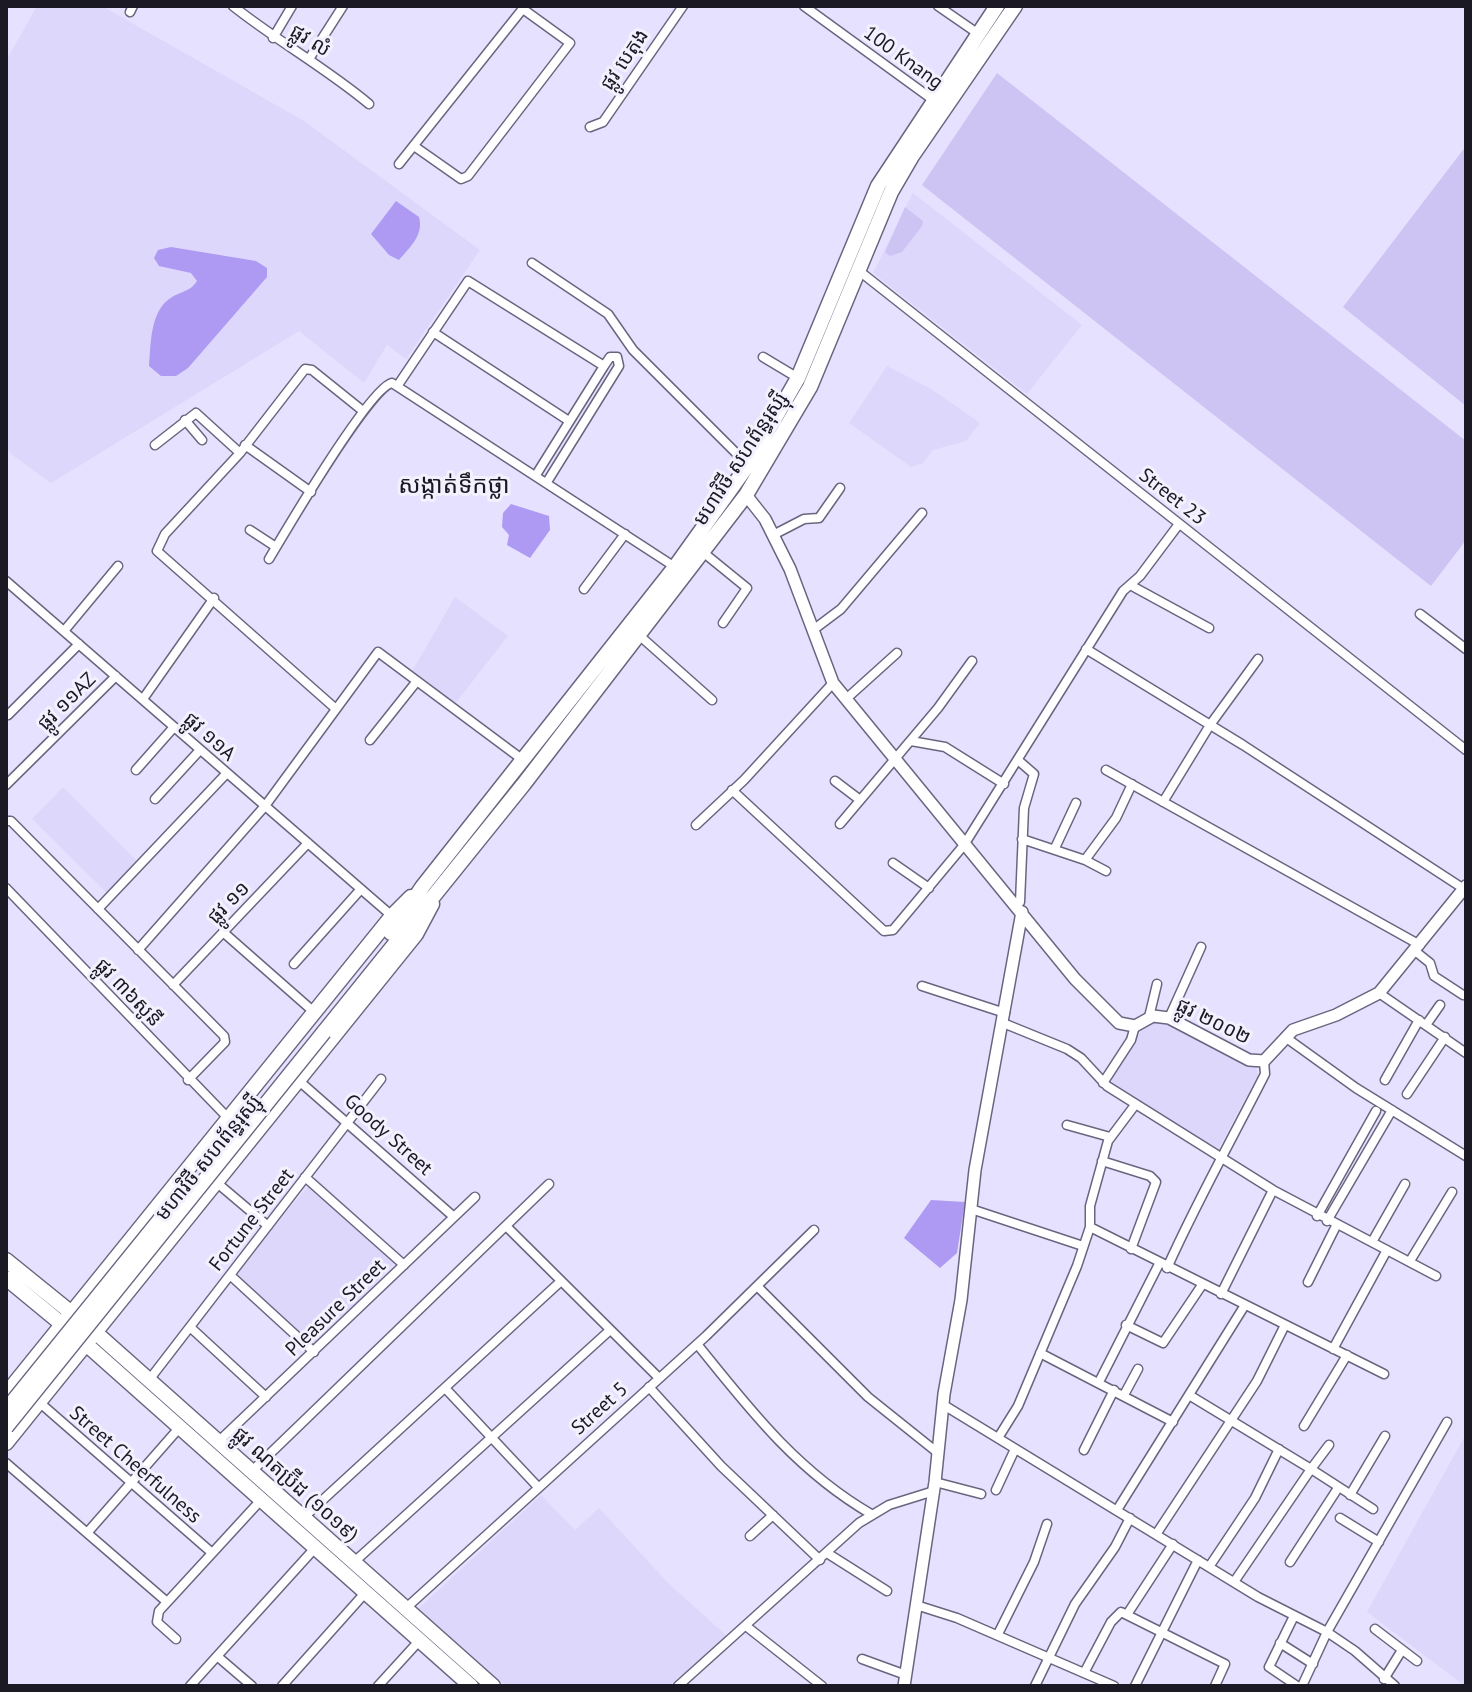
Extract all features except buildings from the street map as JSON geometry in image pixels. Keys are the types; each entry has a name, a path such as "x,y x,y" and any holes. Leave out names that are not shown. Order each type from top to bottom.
{"main road":[{"name":"មហាវិថី សហព័ន្ធរុស្ស៊ី","path":"982,42 997,6"},
{"name":"មហាវិថី សហព័ន្ធរុស្ស៊ី","path":"6,1394 228,1118 437,895 640,636 748,465 798,378 878,186 982,42 1015,6"},
{"name":"មហាវិថី សហព័ន្ធរុស្ស៊ី","path":"318,1023 399,924 423,886 524,760 681,571 704,553 746,495 810,387 891,192 938,104"},
{"name":"មហាវិថី សហព័ន្ធរុស្ស៊ី","path":"318,1023 392,916 423,886"},
{"name":"មហាវិថី សហព័ន្ធរុស្ស៊ី","path":"6,1443 416,934 437,895"},
{"path":"6,1410 318,1023"},
{"path":"6,1427 318,1023"},
{"path":"185,1172 189,1190 212,1187"},
{"path":"6,1260 67,1319"},
{"path":"6,1278 67,1319"},
{"name":"ផ្លូវ ណតប្រ៊ីដ (១០១៩)","path":"67,1319 149,1380 493,1686"},
{"name":"ផ្លូវ ណតប្រ៊ីដ (១០១៩)","path":"90,1338 180,1427 471,1686"}],"street":[{"name":"ផ្លូវ លំ","path":"233,6 273,38 309,59 369,104"},
{"path":"273,38 292,6"},
{"path":"309,59 343,6"},
{"name":"ផ្លូវ បេតុង","path":"590,127 603,122 683,6"},
{"name":"100 Knang","path":"804,6 938,104"},
{"path":"940,6 982,42"},
{"path":"399,164 524,7 570,43 468,176 461,179 414,146"},
{"path":"532,263 608,314 633,350 748,465"},
{"name":"Street 23","path":"858,270 1466,750"},
{"path":"398,385 468,281 604,366"},
{"path":"433,332 569,421"},
{"path":"536,475 610,357 620,360 547,482"},
{"path":"763,357 798,378"},
{"path":"336,709 214,598 157,551 165,534 243,449 309,367 363,411"},
{"path":"269,559 363,411 382,386 398,385 681,571"},
{"path":"155,445 196,413 243,449 311,492"},
{"path":"185,420 202,440"},
{"path":"773,535 804,519 819,518 840,488"},
{"path":"746,495 773,535 790,569 833,683 1105,1013 1119,1023 1135,1026 1131,1040 1103,1083"},
{"path":"813,630 841,609 922,513"},
{"path":"732,790 884,931 893,930 964,845 1123,591 1132,586 1179,524"},
{"path":"250,530 276,547"},
{"path":"584,589 625,534"},
{"path":"704,553 747,588 723,623"},
{"path":"64,631 118,566"},
{"name":"ផ្លូវ ១១A","path":"6,581 392,916"},
{"path":"1132,586 1209,628"},
{"path":"6,598 15,589"},
{"path":"143,699 214,598"},
{"path":"1420,614 1466,649"},
{"path":"640,636 712,700"},
{"path":"8,715 79,644"},
{"path":"1086,649 1465,888"},
{"path":"138,950 265,806 378,652 524,760"},
{"path":"846,699 897,653"},
{"path":"1163,802 1210,725 1258,659"},
{"path":"840,824 911,741 972,661"},
{"name":"ផ្លូវ ១១AZ","path":"6,785 116,676"},
{"path":"370,740 417,681"},
{"path":"696,825 833,683"},
{"path":"136,770 174,727"},
{"path":"911,741 945,747 1004,784"},
{"path":"155,799 200,750"},
{"path":"862,1659 905,1680 934,1487 942,1404 961,1300 971,1209 1004,1018 1020,902 1024,808 1034,774 1019,761"},
{"path":"1106,770 1418,948 1430,963 1434,976 1463,995"},
{"path":"98,909 226,774"},
{"path":"835,781 860,800"},
{"path":"1085,860 1116,818 1132,784"},
{"path":"1055,848 1076,803"},
{"name":"ផ្លូវ ៣៦សូនី","path":"6,821 11,821 225,1039 188,1080"},
{"path":"1022,839 1055,848 1106,871"},
{"name":"ផ្លូវ ១១","path":"173,985 308,843"},
{"path":"893,863 929,888"},
{"name":"ផ្លូវ ៣៦សូនី","path":"6,888 228,1118"},
{"name":"ផ្លូវ ២០០២","path":"1135,1026 1149,1017 1169,1018 1249,1060 1264,1061 1285,1037 1302,1025 1336,1015 1379,993 1465,888"},
{"path":"294,964 361,889"},
{"path":"223,932 318,1023"},
{"path":"1169,1018 1201,947"},
{"path":"1149,1017 1157,984"},
{"path":"922,986 1004,1018 1067,1049 1103,1083 1135,1105 1273,1190 1317,1216 1436,1276"},
{"path":"1379,993 1466,1053"},
{"path":"1385,1080 1423,1022 1440,1005"},
{"path":"1285,1037 1466,1156"},
{"path":"1407,1094 1445,1037"},
{"path":"1099,1382 1126,1325 1163,1266 1265,1074 1264,1061"},
{"name":"Fortune Street","path":"149,1380 381,1079"},
{"name":"Goody Street","path":"298,1080 349,1121 454,1217"},
{"path":"998,1438 1018,1406 1083,1246 1090,1227 1090,1206 1110,1137 1135,1105"},
{"path":"1308,1282 1331,1223 1392,1110"},
{"path":"1317,1216 1376,1111"},
{"path":"1067,1125 1110,1137"},
{"path":"1102,1161 1150,1176 1156,1182 1131,1249"},
{"path":"305,1177 404,1265"},
{"path":"251,1472 549,1184"},
{"path":"1372,1242 1405,1184"},
{"path":"212,1187 268,1226"},
{"path":"1221,1294 1273,1190"},
{"path":"1410,1261 1452,1192"},
{"name":"Pleasure Street","path":"218,1443 475,1197"},
{"path":"971,1209 1083,1246"},
{"path":"507,1227 659,1378"},
{"path":"1090,1227 1384,1374"},
{"name":"Street 5","path":"405,1609 697,1344 814,1230"},
{"path":"1333,1349 1387,1250"},
{"path":"230,1275 314,1352"},
{"path":"303,1518 560,1282"},
{"path":"1126,1325 1163,1343 1202,1285"},
{"path":"757,1286 868,1397 938,1453"},
{"path":"1117,1510 1245,1305"},
{"path":"1157,1533 1269,1361 1285,1325"},
{"path":"190,1327 266,1397"},
{"path":"353,1563 609,1331"},
{"path":"697,1344 767,1432 821,1482 871,1514"},
{"path":"1040,1353 1173,1422"},
{"path":"1304,1426 1347,1355"},
{"path":"1124,1395 1138,1369"},
{"path":"649,1387 721,1466 773,1515 824,1556 887,1591"},
{"path":"445,1388 538,1487"},
{"path":"1084,1450 1114,1390"},
{"path":"1189,1395 1373,1509"},
{"name":"Street Cheerfulness","path":"39,1402 211,1552"},
{"path":"942,1404 1234,1582 1327,1632 1355,1651 1395,1686"},
{"path":"1294,1616 1269,1667 1300,1686 1327,1632 1447,1422"},
{"path":"87,1533 180,1427"},
{"path":"1350,1495 1385,1436"},
{"path":"1234,1582 1329,1445"},
{"path":"996,1490 1015,1449"},
{"path":"1209,1567 1255,1498 1279,1449"},
{"path":"6,1463 167,1602"},
{"path":"682,1685 871,1514 934,1487 981,1494"},
{"path":"1290,1562 1338,1488"},
{"path":"176,1639 156,1617 211,1552 261,1500"},
{"path":"750,1536 773,1515"},
{"path":"1035,1686 1075,1604 1115,1547 1130,1518"},
{"path":"1340,1518 1379,1542"},
{"path":"998,1634 1034,1562 1047,1524"},
{"path":"1128,1613 1173,1544"},
{"path":"190,1686 315,1548"},
{"path":"1135,1686 1198,1560"},
{"path":"282,1686 365,1593"},
{"path":"916,1605 998,1634 1114,1686"},
{"path":"1084,1673 1116,1615 1128,1613 1225,1664 1215,1686"},
{"path":"746,1626 822,1686"},
{"path":"1375,1629 1417,1661"},
{"path":"378,1686 419,1641"},
{"path":"1280,1643 1313,1664"},
{"path":"1384,1679 1402,1650"},
{"path":"217,1656 252,1686"}],"shaded area":[{"path":"37,6 102,6 304,121 480,250 406,359 387,345 364,383 299,331 51,483 11,454 6,447 6,61"},
{"path":"997,73 1466,441 1466,540 1431,586 922,185"},
{"path":"1466,146 1466,406 1343,307"},
{"path":"913,193 1082,325 1027,394 873,273"},
{"path":"396,201 419,217 420,223 415,240 399,260 389,255 371,234"},
{"path":"905,207 923,221 922,226 902,252 890,256 885,252"},
{"path":"171,247 256,261 267,268 267,277 188,368 176,376 161,376 149,366 151,337 159,310 172,297 189,289 197,281 191,273 159,266 154,258 158,250"},
{"path":"887,366 931,389 980,423 966,441 933,450 923,463 911,467 849,423"},
{"path":"511,504 549,516 550,530 530,558 507,545 509,535 502,527 503,513"},
{"path":"455,597 508,636 454,705 411,673"},
{"path":"63,787 139,863 108,894 32,819"},
{"path":"1159,1019 1256,1068 1258,1075 1217,1151 1111,1084 1113,1075 1148,1020"},
{"path":"316,1178 401,1256 310,1354 228,1276"},
{"path":"931,1200 965,1202 957,1253 940,1268 904,1238"},
{"path":"1466,1434 1466,1686 1465,1686 1367,1612"},
{"path":"541,1495 575,1530 599,1508 668,1583 727,1636 669,1686 506,1686 418,1609"}],"district":[{"name":"សង្កាត់ទឹកថ្លា","path":"454,486"}]}
